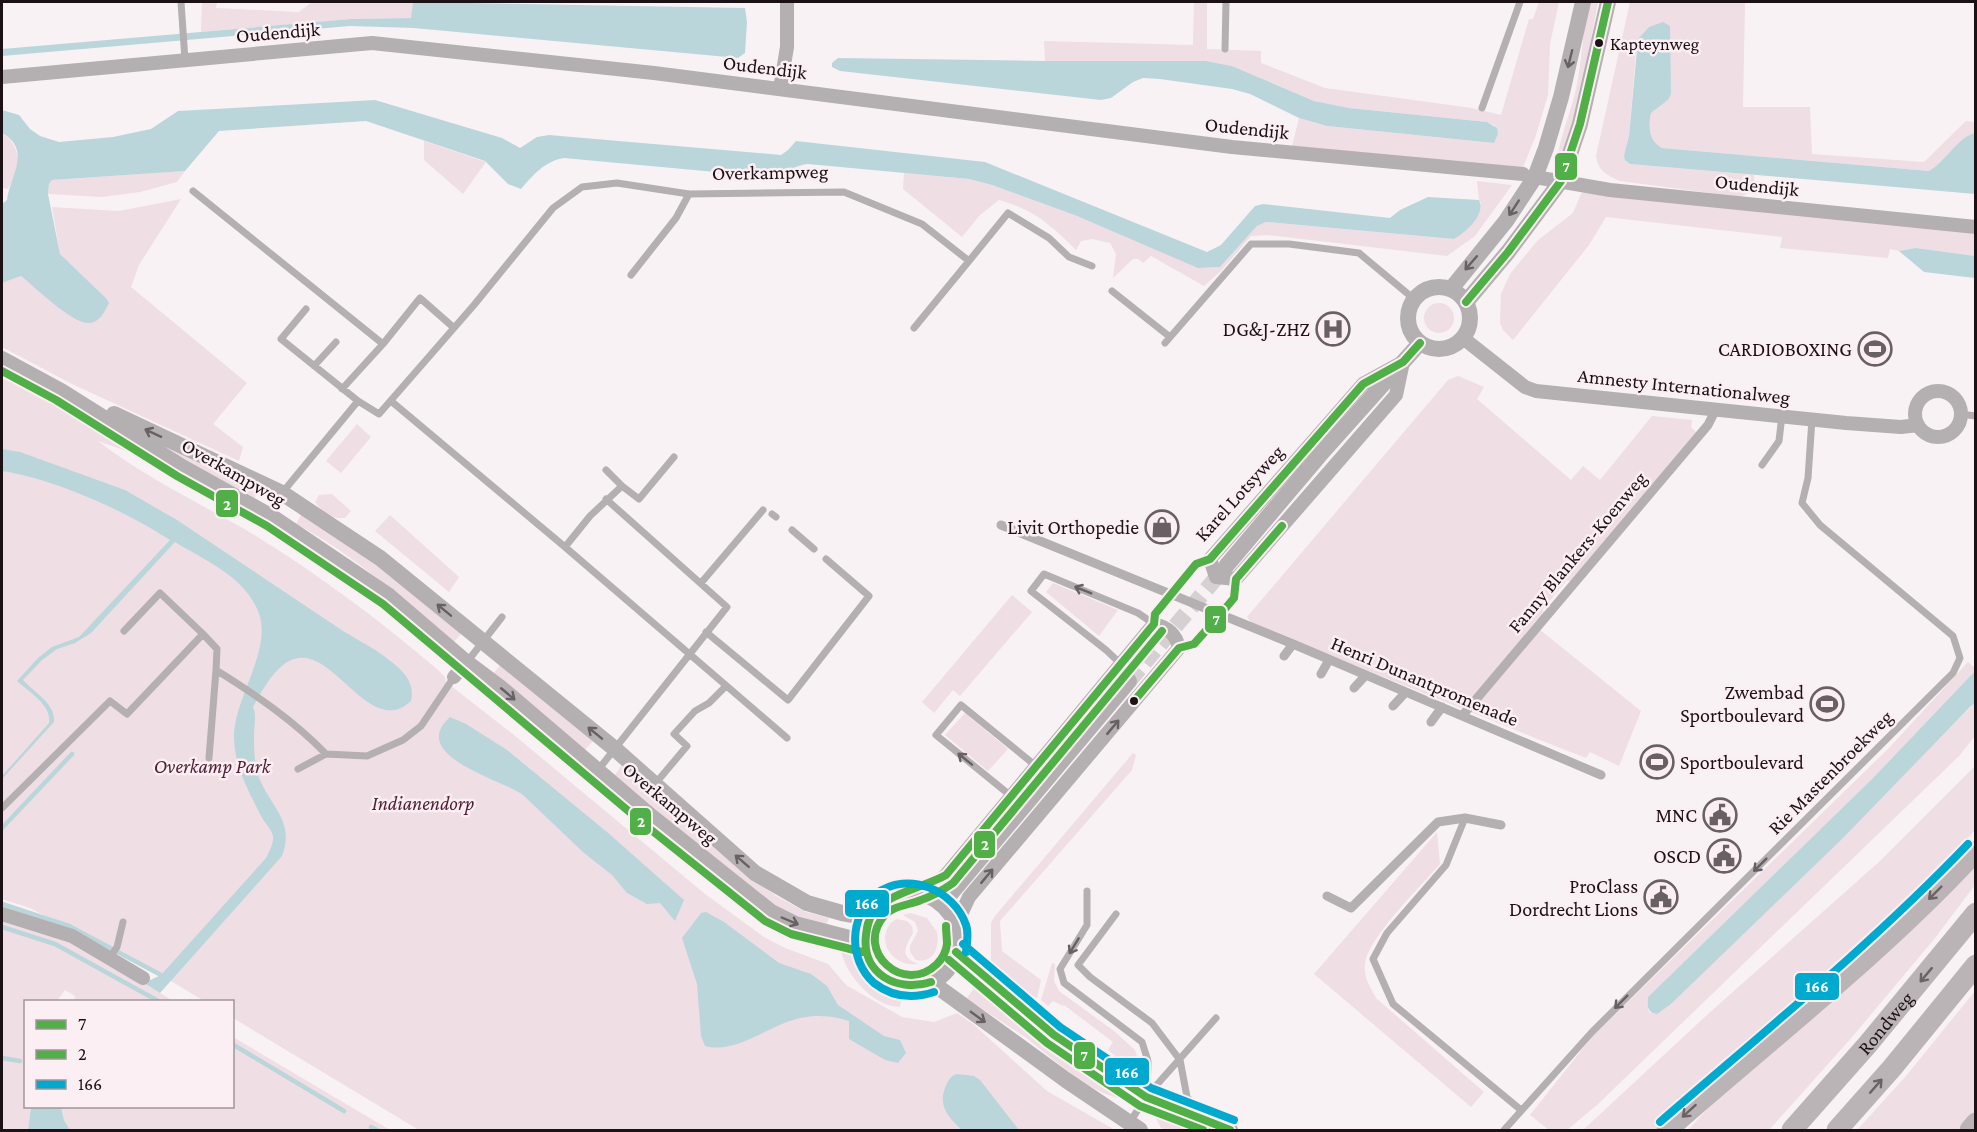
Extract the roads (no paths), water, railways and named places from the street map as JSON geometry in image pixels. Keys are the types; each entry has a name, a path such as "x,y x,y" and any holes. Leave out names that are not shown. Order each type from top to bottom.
{"highway":[{"path":"1667,1131 1880,946 1976,851"},
{"name":"Rondweg","path":"1792,1131 1868,1044 1976,913"},
{"name":"Rondweg","path":"1837,1131 1976,965"},
{"path":"1970,1131 1976,1123"}],"street":[{"path":"780,89 787,47 787,2"},
{"path":"1451,289 1506,221 1529,175 1546,148 1561,97 1583,2"},
{"path":"1466,302 1508,252 1561,181 1580,124 1608,2"},
{"name":"Oudendijk","path":"2,77 372,43 642,72 1232,147 1529,175 1610,190 1976,227"},
{"path":"1435,287 1451,289 1466,302 1470,317 1467,332 1452,346 1439,350 1420,343 1408,326 1408,312 1414,299 1427,289 1435,287"},
{"name":"Amnesty Internationalweg","path":"1463,338 1525,387 1536,392 1900,428 1918,425 1928,435 1934,437 1949,435 1958,425 1960,414"},
{"name":"Karel Lotsyweg","path":"1232,572 1319,456 1420,343"},
{"name":"Overkampweg","path":"2,359 61,391 182,467 272,517 389,596 652,817 771,912 795,924 865,942"},
{"name":"Karel Lotsyweg","path":"1210,559 1363,384 1403,362"},
{"name":"Overkampweg","path":"61,391 282,493 380,558 615,749 755,873 807,903 870,918"},
{"path":"1918,425 1915,411 1917,404 1928,394 1935,392 1942,392 1955,399 1959,405 1960,414"},
{"name":"Fanny Blankers-Koenweg","path":"1462,716 1708,425 1716,409"},
{"path":"272,517 282,493"},
{"name":"Henri Dunantpromenade","path":"1001,525 1219,616 1293,644 1601,775"},
{"path":"1210,559 1215,577 1232,572"},
{"path":"1154,624 1171,631 1177,638 1179,648"},
{"name":"Karel Lotsyweg","path":"911,893 936,883 946,875 1154,624"},
{"path":"1284,656 1293,644"},
{"name":"Karel Lotsyweg","path":"956,925 969,897 1179,648"},
{"path":"1321,674 1329,660"},
{"path":"454,677 466,662"},
{"path":"1122,665 1146,686"},
{"path":"1354,688 1365,676"},
{"path":"942,904 1129,681"},
{"path":"1393,706 1406,693"},
{"path":"1431,722 1442,707"},
{"path":"1327,896 1351,908 1438,822 1465,818 1501,825"},
{"path":"911,893 927,896 942,904 956,925 958,938 956,952 950,966 938,978 919,986 906,986 886,979 871,963 865,942 867,925 877,908 898,895 911,893"},
{"path":"2,914 72,936 113,953 143,978"},
{"path":"956,952 1054,1035 1146,1097 1230,1131"},
{"path":"931,982 1134,1127"}],"lane":[{"path":"181,2 185,60"},
{"path":"1225,49 1226,2"},
{"path":"1482,108 1520,2"},
{"name":"Overkampweg","path":"391,401 474,305 553,208 582,187 617,183 689,194 844,192 922,224 969,261"},
{"path":"193,191 383,344"},
{"path":"631,275 676,218 689,194"},
{"path":"914,328 1008,213 1049,238 1069,257 1092,266"},
{"path":"1112,291 1167,340 1251,244 1290,244 1359,253 1414,299"},
{"path":"342,389 383,344 420,298 453,327"},
{"path":"306,309 281,339 358,402 379,414 391,401 787,738"},
{"path":"314,366 336,342"},
{"name":"Overkampweg","path":"282,493 358,402"},
{"path":"1960,414 1976,416"},
{"path":"1762,465 1779,441 1782,416"},
{"name":"Rie Mastenbroekweg","path":"1504,1131 1592,1032 1953,673 1960,658 1953,636 1820,525 1802,503 1808,478 1812,419"},
{"path":"606,470 639,499 674,457"},
{"path":"565,547 590,516 622,486"},
{"path":"598,770 727,608 606,499"},
{"path":"701,583 763,510"},
{"path":"792,530 814,549"},
{"path":"706,632 788,700 869,596 826,559"},
{"name":"Karel Lotsyweg","path":"1154,624 1155,614 1196,564 1210,559"},
{"name":"Karel Lotsyweg","path":"1179,648 1194,644 1234,598 1232,572"},
{"path":"1122,665 1031,591 1044,574 1138,612 1154,624"},
{"path":"124,631 160,593 217,649 209,758"},
{"path":"466,662 502,617"},
{"path":"2,808 110,701 127,714 203,634"},
{"path":"216,670 275,708 304,731 326,754"},
{"path":"298,769 326,754 367,756 403,740 421,726 454,677"},
{"path":"655,784 687,746 674,734 695,711 709,703 726,686"},
{"path":"1011,796 936,735 961,705 1036,766"},
{"path":"1465,818 1446,865 1387,933 1373,959 1393,1004 1521,1110"},
{"path":"1087,891 1086,925 1060,969 1064,983 1142,1042 1148,1061 1146,1097 1134,1127"},
{"path":"1116,914 1078,965 1090,977 1152,1023 1180,1060 1187,1097 1206,1121"},
{"path":"113,953 123,922"},
{"path":"1146,1097 1216,1018"}],"water":[{"path":"413,2 745,8 747,22 745,53 738,58 414,28 350,26 2,56 2,49 351,19 411,18"},
{"path":"1663,22 1670,26 1671,94 1668,100 1651,113 1650,123 1652,138 1662,148 1929,171 1963,139 1975,133 1975,194 1630,164 1625,160 1624,155 1629,136 1638,39 1649,27"},
{"path":"838,58 1206,61 1232,66 1314,101 1349,108 1487,122 1497,128 1498,134 1494,143 1327,126 1299,118 1250,94 1232,89 1160,79 1143,78 1133,82 1111,98 1101,100 840,71 832,67 832,63"},
{"path":"375,100 502,138 520,148 537,137 549,135 781,155 796,141 985,162 1207,252 1221,245 1255,206 1263,204 1390,218 1400,210 1428,197 1479,200 1480,211 1474,222 1454,239 1266,222 1257,226 1220,267 1198,268 1077,216 969,179 808,164 770,177 564,158 545,165 521,189 508,184 485,161 366,121 219,131 185,171 52,180 48,194 60,254 109,303 97,321 83,322 64,312 21,276 2,283 2,204 7,200 18,156 11,140 2,133 2,110 19,115 30,129 40,136 59,142 113,137 151,129 178,111"},
{"path":"1916,248 1975,256 1975,278 1924,272 1899,251"},
{"path":"2,449 20,452 125,490 177,520 343,631 377,651 403,672 411,685 411,701 394,710 378,708 363,699 316,661 300,658 283,665 274,674 253,707 254,751 260,780 284,824 286,834 282,856 160,993 144,983 161,975 266,858 272,844 272,834 247,788 240,769 234,739 235,723 261,641 262,626 258,611 252,599 233,579 175,542 91,633 75,643 57,649 42,660 23,680 48,704 54,716 54,722 2,779 2,776 49,723 47,710 17,681 38,658 52,647 79,637 170,540 132,518 89,498 44,481 2,471"},
{"path":"1975,671 1974,704 1843,838 1671,1004 1657,1014 1651,1012 1648,1008 1648,997 1873,778"},
{"path":"450,717 466,724 507,750 607,832 684,900 675,921 660,903 647,904 627,893 612,875 584,853 523,795 462,765 448,755 440,743 440,731"},
{"path":"706,912 724,922 779,963 811,974 827,986 838,1005 884,1036 900,1040 906,1053 898,1063 885,1060 849,1039 849,1021 821,1016 793,1020 750,1039 727,1046 716,1048 705,1046 701,1036 697,984 682,938 701,913"},
{"path":"957,1074 974,1076 980,1080 1019,1130 962,1130 946,1112 943,1101 947,1083"},
{"path":"31,1108 61,1108 64,1120 70,1130 28,1130"}],"waterway":[{"path":"2,828 72,754"},
{"path":"2,904 69,926 161,975"},
{"path":"2,927 55,944 156,1000"},
{"path":"234,1045 344,1111"},
{"path":"2,1058 20,1061"},
{"path":"371,1127 377,1130"}],"tunnel":[{"path":"1129,681 1227,565"}],"place":[{"name":"Kapteynweg","path":"1599,43"},
{"name":"DG&J-ZHZ","path":"1333,329"},
{"name":"CARDIOBOXING","path":"1875,349"},
{"name":"Livit Orthopedie","path":"1162,527"},
{"name":"Zwembad Sportboulevard","path":"1827,704"},
{"name":"Sportboulevard","path":"1657,762"},
{"name":"MNC","path":"1720,815"},
{"name":"OSCD","path":"1724,856"},
{"name":"ProClass Dordrecht Lions","path":"1661,897"}],"park label":[{"name":"Overkamp Park","path":"212,766"},
{"name":"Indianendorp","path":"423,803"}]}
